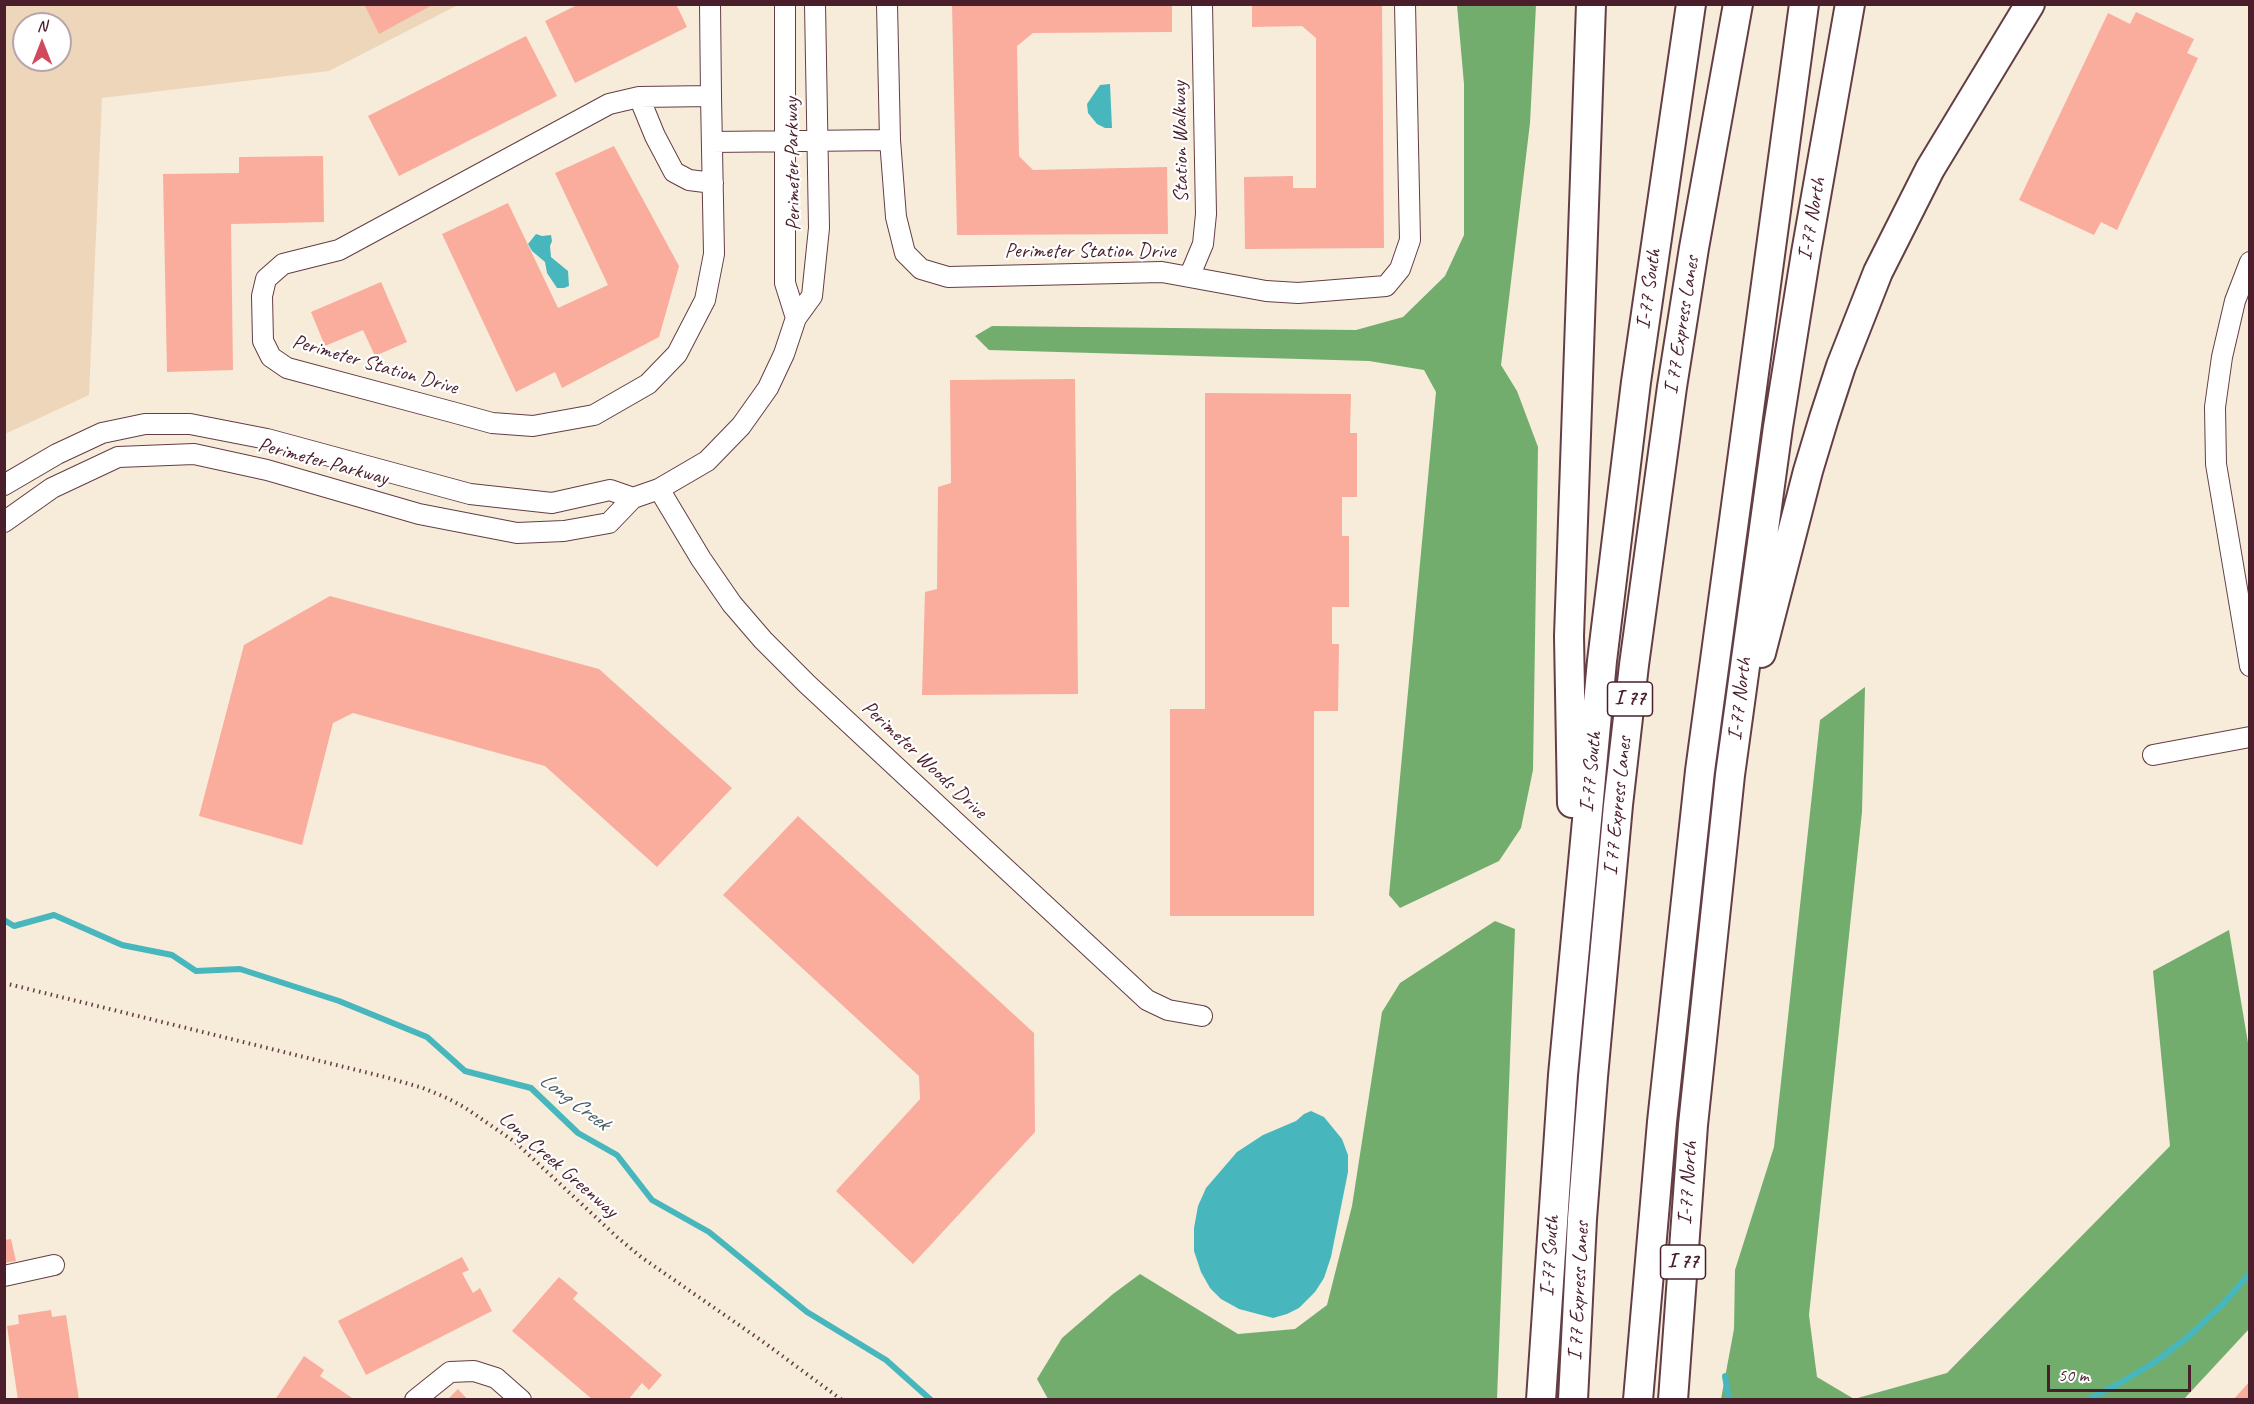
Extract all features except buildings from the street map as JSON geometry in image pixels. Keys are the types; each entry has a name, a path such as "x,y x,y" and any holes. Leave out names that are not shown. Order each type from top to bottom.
{"highway":[{"path":"1575,939 1569,636 1591,4"},
{"name":"I-77 South","path":"1541,1400 1552,1217 1575,939 1602,661 1618,520 1691,4"},
{"name":"I 77 Express Lanes","path":"1573,1400 1582,1219 1593,1077 1618,805 1634,665 1651,525 1696,236 1738,4"},
{"name":"I 77","path":"1638,1400 1662,1122 1699,782 1804,4"},
{"name":"I-77 North","path":"1673,1400 1693,1125 1730,775 1778,427 1850,4"},
{"path":"1730,775 1808,471 1841,366 1859,318 1878,272 1930,169 2030,4"}],"street":[{"name":"Perimeter Station Drive","path":"710,4 714,254 705,300 676,354 648,384 594,415 533,426 492,423 287,368 272,357 263,340 262,296 266,279 283,264 339,250 609,104 639,97 711,96"},
{"name":"Perimeter Parkway","path":"785,4 785,283 796,318"},
{"name":"Perimeter Parkway","path":"4,522 52,488 118,457 194,454 267,470 419,514 517,533 564,531 609,523 633,498 659,489 707,461 741,426 768,388 784,354 796,318 812,296 819,228 815,4"},
{"name":"Perimeter Station Drive","path":"886,4 890,140 896,217 905,253 921,269 948,277 1162,272 1190,275 1266,291 1298,293 1386,286 1400,269 1410,240 1405,4"},
{"name":"Station Walkway","path":"1190,275 1203,244 1206,214 1202,4"},
{"path":"639,97 655,136 674,172 689,180 713,183"},
{"path":"712,142 890,140"},
{"path":"2250,262 2235,301 2222,357 2215,406 2216,464 2250,666"},
{"name":"Perimeter Parkway","path":"4,485 57,454 102,433 146,424 190,424 267,439 470,494 552,503 610,490 633,498"},
{"name":"Perimeter Woods Drive","path":"659,489 701,559 732,604 763,640 807,684 1147,1000 1168,1010 1202,1016"},
{"path":"2153,755 2250,737"},
{"path":"4,1276 54,1265"},
{"path":"415,1400 450,1372 474,1371 496,1378 521,1400"}],"path":[{"name":"Long Creek Greenway","path":"4,982 385,1077 447,1098 515,1142 641,1257 842,1400"}],"shaded area":[{"path":"4,5 458,5 329,71 102,98 89,395 5,434"}],"green space":[{"path":"1457,5 1536,5 1530,123 1501,365 1517,391 1538,447 1533,770 1521,828 1499,861 1400,908 1389,895 1436,392 1424,370 1369,361 989,350 975,336 992,326 1356,330 1403,317 1445,276 1464,235 1464,84"},
{"path":"1865,687 1862,812 1809,1315 1817,1377 1854,1399 1721,1399 1734,1329 1735,1270 1774,1147 1820,720"},
{"path":"1495,921 1515,929 1497,1399 1048,1399 1037,1379 1062,1338 1140,1274 1238,1334 1295,1329 1327,1305 1352,1206 1382,1012 1400,983"},
{"path":"2229,930 2249,1049 2249,1329 2184,1399 1854,1399 1947,1373 2170,1146 2153,971"}],"water":[{"path":"1110,84 1112,128 1105,128 1097,124 1088,113 1087,104 1100,85"},
{"path":"536,234 551,235 551,257 568,271 569,286 557,288 547,273 545,262 532,251 528,244"},
{"path":"1311,1111 1324,1117 1342,1139 1348,1155 1348,1172 1331,1257 1324,1278 1315,1292 1299,1308 1287,1314 1273,1318 1239,1309 1221,1299 1210,1288 1201,1272 1194,1251 1194,1228 1198,1206 1206,1188 1237,1152 1263,1135 1296,1121"}],"waterway":[{"name":"Long Creek","path":"4,920 14,926 54,915 122,945 172,955 196,971 240,969 339,1001 427,1037 465,1071 531,1088 578,1133 617,1155 652,1200 709,1232 807,1312 886,1360 931,1400"},
{"path":"2087,1400 2155,1362 2189,1336 2224,1303 2250,1273"},
{"path":"1725,1376 1729,1400"}]}
